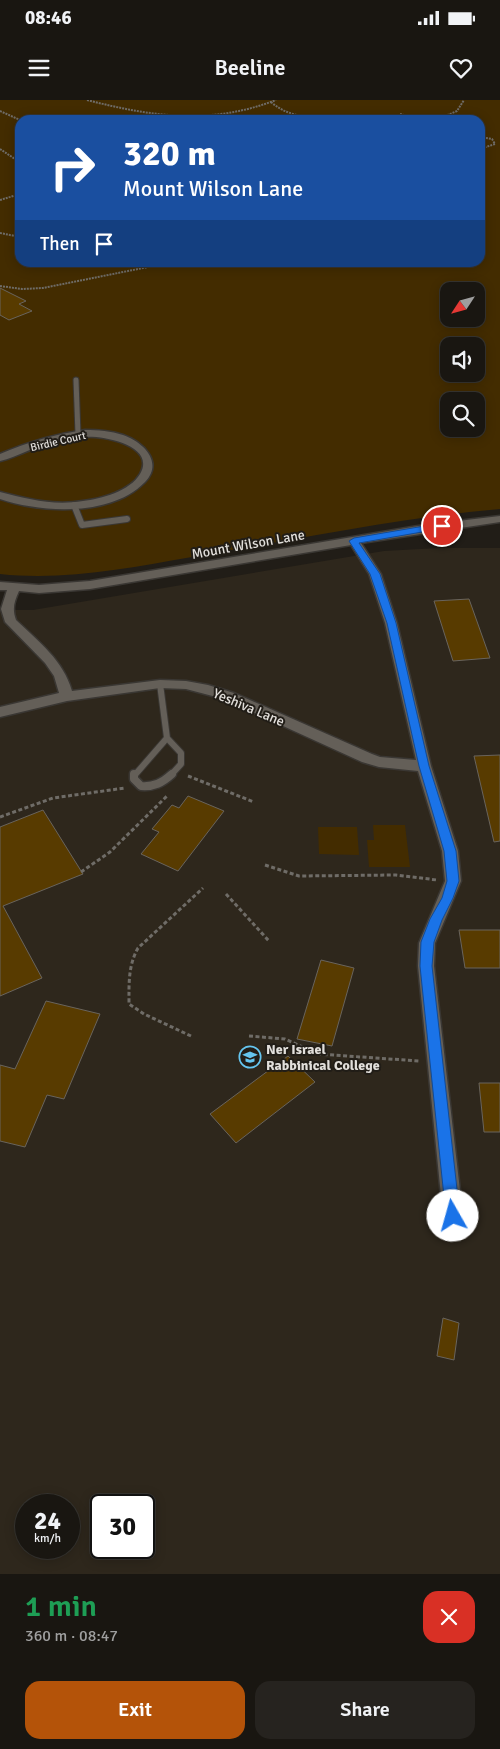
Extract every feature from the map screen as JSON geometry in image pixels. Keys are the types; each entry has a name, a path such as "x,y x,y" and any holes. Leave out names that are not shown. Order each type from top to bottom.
{"street":[{"name":"Birdie Court","path":"0,458 29,446 78,434 105,435 130,441 144,452 148,463 142,480 127,490 106,499 74,505 34,505 0,496"},
{"name":"Mount Wilson Lane","path":"7,587 39,589 90,585 461,523 500,519"},
{"path":"354,541 375,574 391,623 424,766 450,851 452,884 428,942 426,966 453,1216"},
{"path":"7,587 6,614 11,622 50,660 61,676 67,696"},
{"name":"Yeshiva Lane","path":"0,712 67,696 160,684 186,685 229,696 379,762 424,766"}],"lane":[{"path":"76,380 78,434"},
{"path":"74,505 82,525 127,519"},
{"path":"160,684 167,738 181,753 182,764 162,783 156,786 141,786 134,779 134,774 167,738"}],"path":[{"path":"87,100 117,107 173,115"},
{"path":"216,115 252,110 276,100"},
{"path":"448,115 461,108 464,100"},
{"path":"271,102 286,112 305,115"},
{"path":"0,111 15,118"},
{"path":"485,138 492,139 495,144 485,147"},
{"path":"0,149 15,159"},
{"path":"0,200 15,196"},
{"path":"0,233 15,236"},
{"path":"0,286 22,289 43,288 148,267"},
{"path":"187,776 254,802"},
{"path":"0,817 53,798 129,787"},
{"path":"82,872 110,852 173,790"},
{"path":"265,865 299,876 396,875 427,878 452,884"},
{"path":"191,1036 184,1030 141,1014 130,1004 129,970 132,957 138,948 203,888"},
{"path":"226,894 269,941"},
{"path":"249,1036 285,1039 318,1054 435,1062"}],"shaded area":[{"path":"0,100 500,100 500,509 384,524 144,565 72,575 0,574"},
{"name":"Ner Israel Rabbinical College","path":"439,548 500,548 500,1574 0,1574 0,610 33,610 384,551"},
{"path":"373,825 405,825 410,867 369,867 367,840 374,840"},
{"path":"318,827 357,827 359,855 319,854"}],"building":[{"path":"0,288 26,301 19,304 32,311 9,320 0,315"},
{"path":"469,599 490,658 453,661 434,601"},
{"path":"500,755 500,841 494,842 474,756"},
{"path":"188,796 224,811 178,871 141,854 159,832 152,829 172,805 179,808"},
{"path":"43,810 83,874 3,906 42,978 0,996 0,827"},
{"path":"459,930 500,930 500,968 465,968"},
{"path":"321,960 354,968 332,1046 297,1039"},
{"path":"46,1001 100,1014 64,1099 47,1095 25,1147 0,1141 0,1065 15,1069"},
{"path":"288,1056 315,1082 236,1143 210,1114"},
{"path":"479,1083 500,1083 500,1132 484,1132"},
{"path":"443,1318 459,1323 454,1360 437,1356"}],"place":[{"name":"Ner Israel Rabbinical College","path":"250,1057"}],"route":[{"path":"442,526 354,541 375,574 398,645 424,766 450,851 453,881 428,942 426,966 453,1216"}]}
